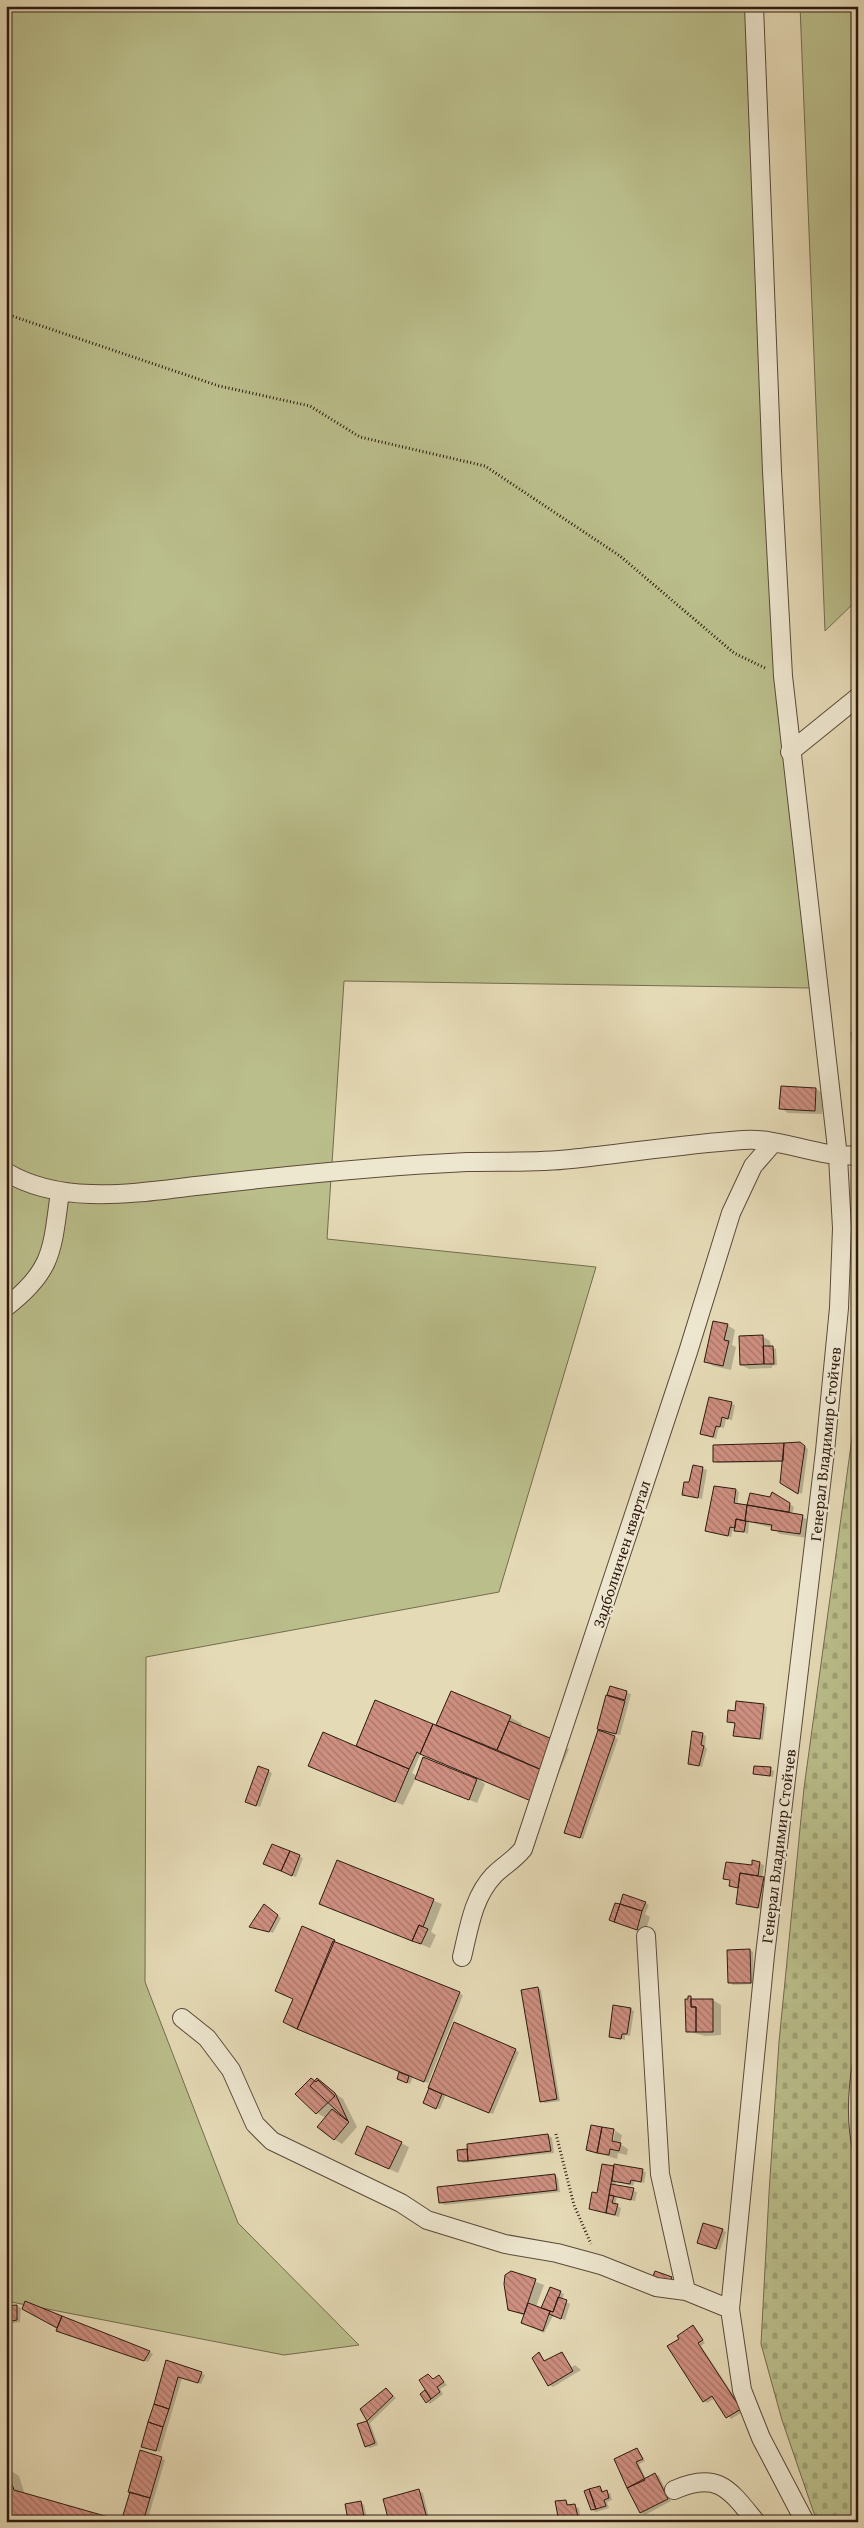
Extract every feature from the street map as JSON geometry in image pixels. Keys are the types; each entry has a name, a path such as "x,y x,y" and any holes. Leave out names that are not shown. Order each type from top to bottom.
{"street":[{"name":"Генерал Владимир Стойчев","path":"754,6 772,471 783,676 790,752 838,1156 842,1228 839,1308 825,1451 765,1955 730,2309 742,2390 761,2438 805,2522"},
{"path":"790,752 858,697"},
{"path":"6,1172 24,1183 60,1192 147,1192 342,1170 468,1162 570,1160 632,1151 746,1140 838,1156 858,1155"},
{"name":"Задболничен квартал","path":"462,1957 478,1895 495,1874 513,1861 523,1849 688,1352 731,1213 753,1166 772,1143"},
{"path":"6,1307 30,1289 46,1266 53,1240 60,1192"},
{"path":"646,1936 660,2174 686,2291"},
{"path":"182,2018 207,2038 231,2070 255,2124 272,2141 401,2203 427,2220 506,2244 557,2253 601,2265 656,2286 686,2291 730,2309"},
{"path":"674,2490 701,2482 717,2483 731,2491 756,2522"}],"lane":[{"path":"858,2060 854,2081 854,2120 858,2151"}],"path":[{"path":"6,314 219,386 310,406 360,437 486,466 620,556 734,653 783,676"},
{"path":"556,2134 574,2206 601,2265"}],"green space":[{"path":"6,6 755,6 780,615 811,988 344,981 327,1239 596,1267 499,1592 146,1657 145,1982 238,2223 359,2345 284,2355 6,2301"},
{"path":"800,6 858,6 858,599 825,631"},
{"path":"851,1032 858,1032 858,1091"},
{"path":"858,1394 858,2520 817,2522 782,2420 761,2344 779,2042 804,1788"}],"building":[{"path":"781,1086 816,1088 815,1111 779,1109"},
{"path":"713,1321 728,1324 724,1340 729,1341 723,1366 704,1362"},
{"path":"763,1335 764,1364 740,1365 739,1336"},
{"path":"763,1346 773,1346 774,1364 764,1364"},
{"path":"709,1397 732,1402 728,1419 722,1417 720,1427 716,1426 713,1437 700,1434"},
{"path":"800,1442 805,1446 798,1494 780,1483 784,1443"},
{"path":"784,1443 783,1461 713,1462 713,1445"},
{"path":"693,1465 703,1467 698,1498 682,1495 684,1482 689,1482"},
{"path":"714,1486 736,1489 734,1503 747,1505 745,1521 736,1519 735,1528 730,1527 728,1536 705,1531"},
{"path":"772,1492 790,1503 789,1512 747,1505 750,1493 770,1497"},
{"path":"747,1505 803,1515 800,1534 771,1530 772,1525 745,1521"},
{"path":"736,1519 746,1521 744,1532 734,1531"},
{"path":"610,1686 627,1691 625,1700 607,1695"},
{"path":"451,1691 511,1716 497,1750 436,1725"},
{"path":"606,1695 625,1701 616,1734 597,1729"},
{"path":"375,1700 433,1724 420,1754 417,1752 409,1769 356,1746"},
{"path":"736,1701 764,1704 760,1739 733,1736 735,1723 727,1722 728,1710 735,1711"},
{"path":"509,1721 557,1741 544,1771 497,1750"},
{"path":"433,1724 544,1771 531,1801 420,1754"},
{"path":"598,1730 615,1736 580,1838 564,1833"},
{"path":"692,1731 703,1733 701,1745 704,1746 699,1766 688,1764"},
{"path":"323,1732 409,1769 395,1802 308,1766"},
{"path":"423,1757 477,1779 469,1800 415,1779"},
{"path":"258,1766 269,1770 256,1806 245,1802"},
{"path":"754,1766 771,1767 770,1776 753,1774"},
{"path":"272,1844 290,1851 281,1871 263,1864"},
{"path":"290,1851 300,1855 292,1876 281,1871"},
{"path":"337,1860 434,1899 423,1927 419,1925 412,1941 319,1904"},
{"path":"752,1860 760,1862 758,1876 740,1873 738,1888 729,1886 730,1880 723,1879 726,1862 752,1865"},
{"path":"740,1873 764,1877 758,1908 736,1904"},
{"path":"623,1894 646,1902 642,1911 620,1904"},
{"path":"615,1903 620,1904 614,1922 609,1920"},
{"path":"264,1904 278,1915 269,1932 249,1927"},
{"path":"620,1904 642,1911 637,1930 614,1922"},
{"path":"419,1925 428,1929 421,1944 412,1941"},
{"path":"302,1926 335,1940 297,2029 283,2022 293,1999 275,1991"},
{"path":"333,1941 460,1992 424,2082 297,2029"},
{"path":"750,1949 751,1983 728,1983 727,1950"},
{"path":"538,1987 557,2099 540,2102 521,1990"},
{"path":"688,1996 691,1996 691,2007 696,2007 696,2032 686,2032 685,1999 688,1999"},
{"path":"691,1999 713,1999 713,2032 696,2032 696,2007 691,2007"},
{"path":"613,2005 631,2008 627,2034 622,2034 621,2039 609,2037"},
{"path":"454,2022 516,2049 489,2113 428,2088"},
{"path":"399,2072 409,2076 407,2083 397,2079"},
{"path":"311,2078 316,2082 318,2080 335,2096 316,2114 295,2094"},
{"path":"317,2078 335,2093 348,2121 310,2086"},
{"path":"429,2088 442,2094 436,2109 423,2103"},
{"path":"332,2109 349,2122 334,2140 317,2127"},
{"path":"591,2125 602,2127 597,2153 586,2150"},
{"path":"367,2126 402,2142 389,2169 355,2154"},
{"path":"602,2127 614,2129 612,2141 621,2143 619,2151 610,2149 609,2155 597,2153"},
{"path":"548,2134 551,2151 468,2161 467,2144"},
{"path":"467,2149 468,2161 458,2161 457,2150"},
{"path":"602,2164 614,2166 606,2213 589,2209 592,2192 597,2193"},
{"path":"614,2164 643,2169 641,2182 631,2180 630,2184 612,2181"},
{"path":"555,2174 557,2190 439,2203 437,2187"},
{"path":"611,2184 634,2188 631,2200 609,2195"},
{"path":"609,2195 614,2196 612,2203 618,2204 615,2215 606,2213"},
{"path":"703,2223 723,2229 716,2249 697,2243"},
{"path":"511,2271 536,2279 524,2314 508,2310 504,2284 505,2275"},
{"path":"655,2271 672,2277 668,2288 651,2281"},
{"path":"550,2287 561,2291 553,2312 541,2308"},
{"path":"558,2297 567,2300 561,2319 549,2314 550,2311 553,2312"},
{"path":"25,2301 62,2316 57,2328 22,2309"},
{"path":"528,2303 550,2311 543,2331 521,2323"},
{"path":"17,2305 17,2320 6,2322 6,2306"},
{"path":"62,2316 150,2351 144,2361 56,2331"},
{"path":"693,2325 703,2340 698,2343 741,2409 726,2418 712,2396 703,2402 667,2346 679,2339 677,2336"},
{"path":"539,2352 544,2361 562,2352 573,2371 548,2386 532,2358"},
{"path":"166,2360 202,2372 198,2383 178,2377 169,2409 154,2404"},
{"path":"428,2374 433,2379 439,2375 444,2382 437,2387 440,2392 431,2399 419,2380"},
{"path":"386,2388 393,2396 367,2421 360,2409"},
{"path":"425,2390 431,2399 426,2403 420,2394"},
{"path":"154,2404 169,2409 163,2427 148,2422"},
{"path":"367,2421 375,2443 365,2447 357,2424"},
{"path":"148,2422 163,2427 156,2451 141,2447"},
{"path":"637,2448 643,2459 636,2462 645,2480 627,2488 614,2459"},
{"path":"140,2450 162,2457 150,2498 128,2492"},
{"path":"6,2467 14,2490 112,2518 110,2522 6,2522"},
{"path":"655,2473 668,2499 640,2513 627,2488"},
{"path":"600,2486 602,2492 607,2490 609,2498 604,2500 606,2506 596,2509 589,2489"},
{"path":"419,2489 428,2522 389,2522 383,2499"},
{"path":"589,2489 596,2509 591,2510 584,2491"},
{"path":"130,2492 150,2498 143,2522 121,2522"},
{"path":"566,2500 567,2505 575,2504 578,2517 570,2519 570,2522 559,2522 555,2501"},
{"path":"361,2501 364,2517 348,2520 345,2504"},
{"path":"197,2517 213,2522 195,2522"}]}
